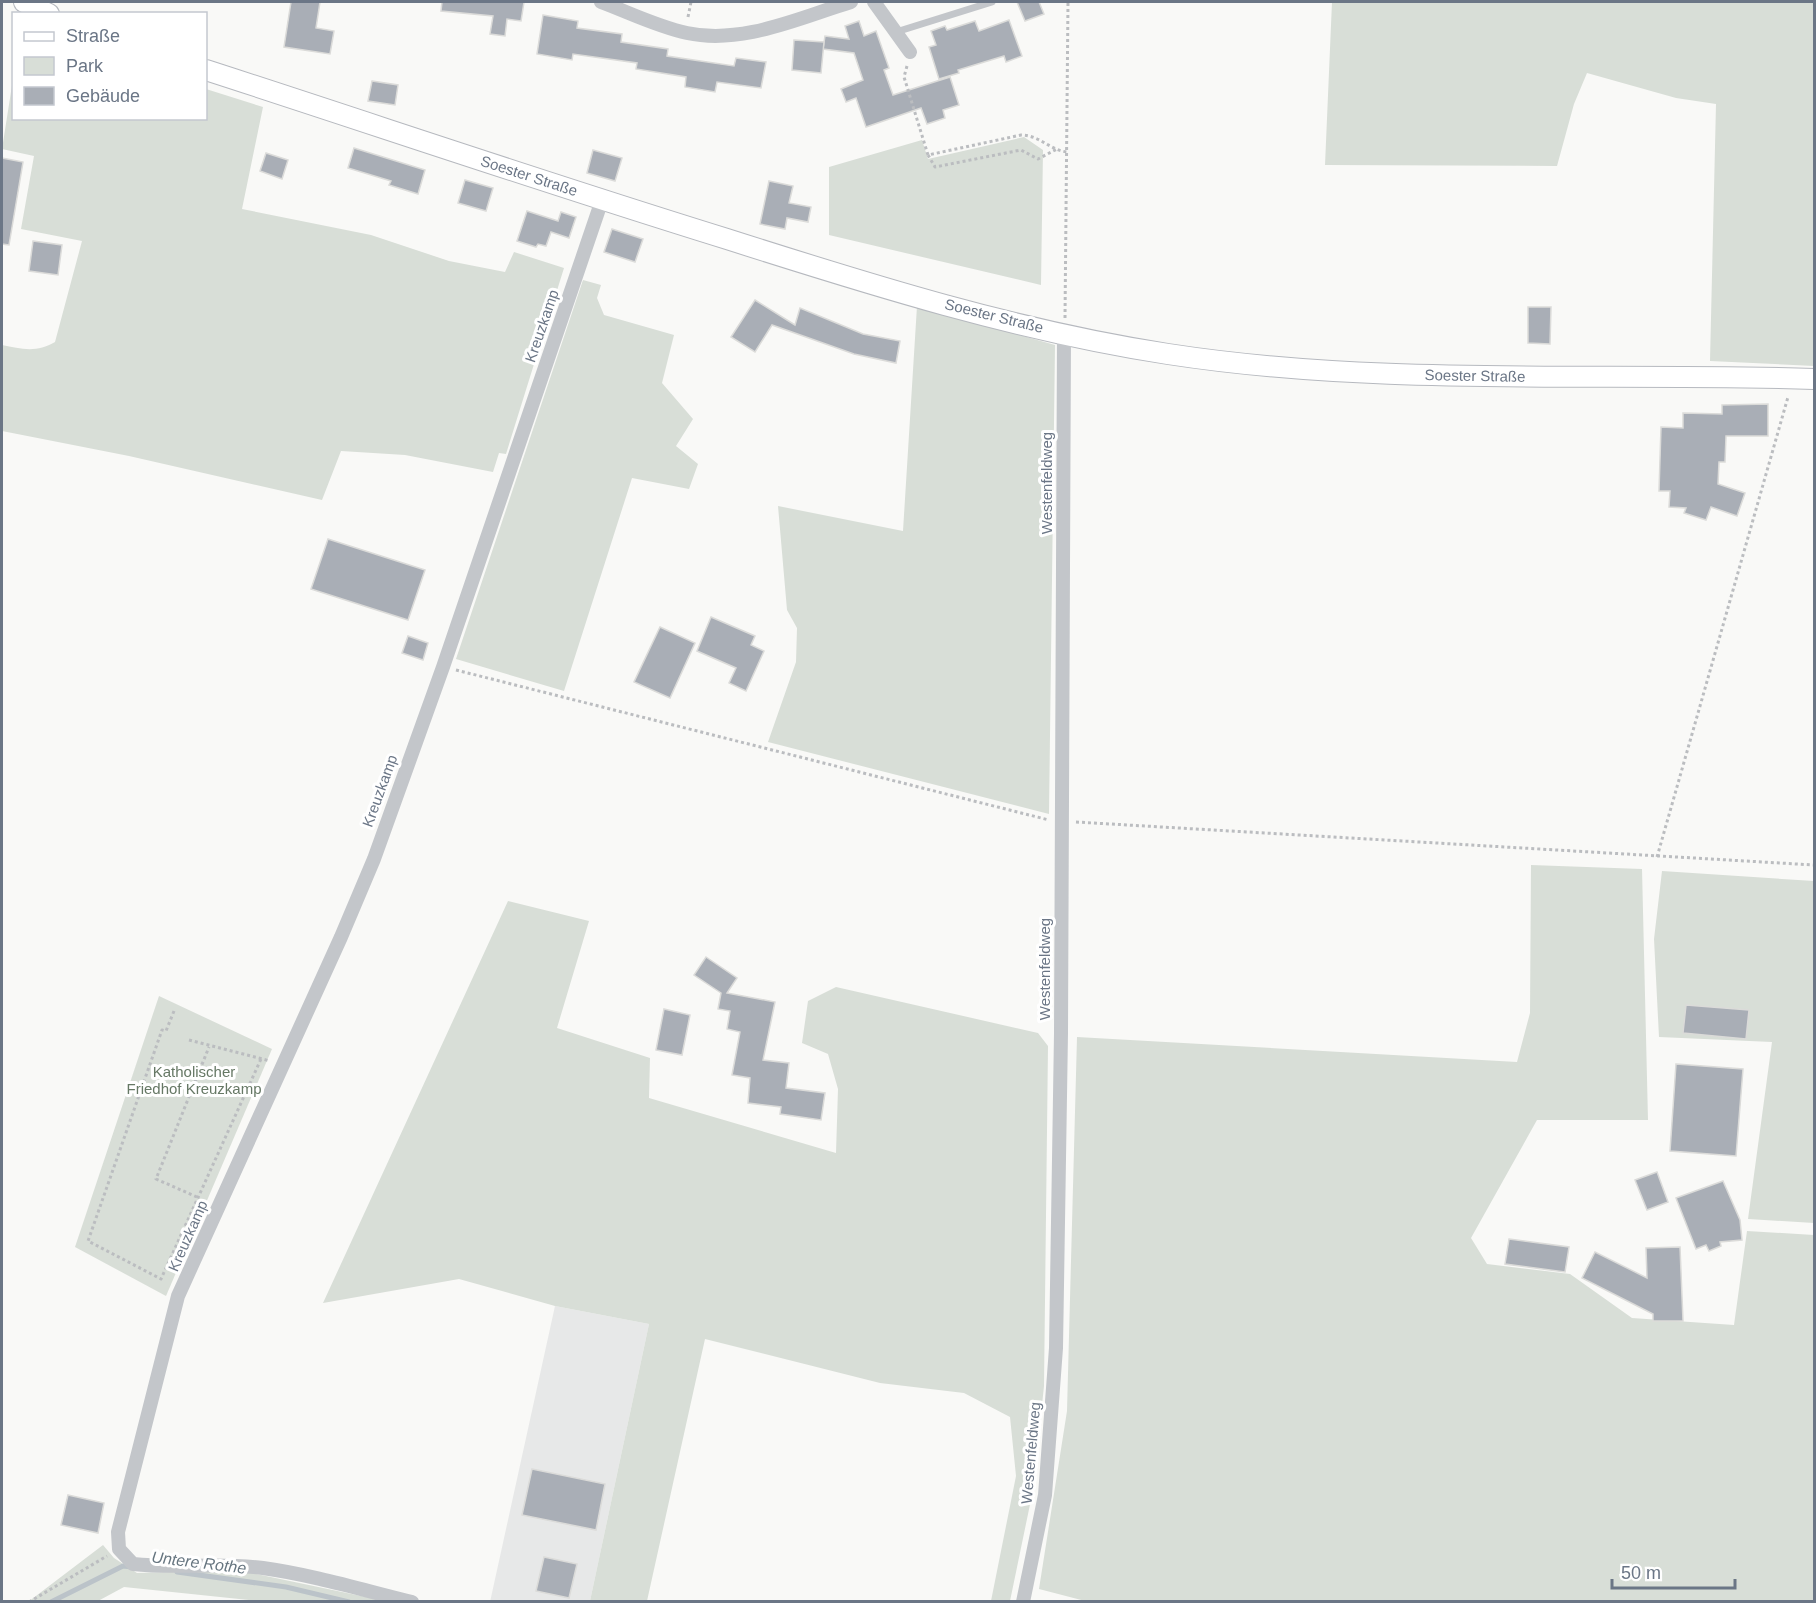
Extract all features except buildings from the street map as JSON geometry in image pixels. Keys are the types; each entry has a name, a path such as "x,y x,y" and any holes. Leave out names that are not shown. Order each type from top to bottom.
{"main road":[{"path":"24,2 45,12"},
{"name":"Soester Straße","path":"207,70 602,200 849,278 994,318 1168,354 1363,372 1463,378 1815,379"}],"street":[{"path":"601,2 686,33 723,37 753,32 851,2"},
{"path":"874,2 910,52"},
{"name":"Kreuzkamp","path":"119,1549 118,1532 178,1296 374,859 443,667 602,200"},
{"name":"Westenfeldweg","path":"1023,1602 1046,1495 1056,1348 1063,823 1064,334"},
{"path":"119,1549 133,1564 164,1568 226,1565 263,1568 412,1602"}],"lane":[{"path":"896,32 992,2"}],"path":[{"path":"1064,334 1068,2"},
{"path":"910,52 904,77 928,155 935,167 1021,150 1038,159 1057,149"},
{"path":"928,155 1021,135 1034,135 1057,149 1067,152"},
{"path":"1657,856 1793,379"},
{"path":"443,667 1063,823 1083,822 1815,865"},
{"path":"174,1011 166,1031 162,1030 88,1241 161,1279 261,1059"},
{"path":"189,1040 283,1065"},
{"path":"197,1197 156,1179 209,1047"},
{"path":"29,1602 119,1549"}],"shaded area":[{"path":"555,1306 649,1324 590,1601 490,1602"}],"green space":[{"path":"1332,2 1814,2 1814,366 1710,361 1716,104 1676,98 1587,73 1574,104 1557,166 1325,165"},
{"path":"12,85 12,120 207,120 207,89 263,107 242,209 371,235 449,261 505,272 514,252 564,268 506,454 499,453 493,472 405,455 341,451 322,500 129,456 2,431 2,345 35,349 55,342 82,241 21,229 34,156 2,149"},
{"path":"1024,137 1043,150 1041,285 829,235 829,167 922,140 928,159"},
{"path":"583,280 601,285 597,298 604,315 674,335 662,383 693,419 676,446 698,464 689,489 632,478 564,691 456,659"},
{"path":"917,306 1055,345 1049,814 768,742 796,662 797,628 787,610 778,506 903,531"},
{"path":"1531,865 1642,869 1648,1120 1537,1120 1471,1238 1487,1264 1570,1274 1632,1318 1734,1325 1747,1231 1814,1235 1814,1601 1089,1602 1039,1589 1067,1411 1077,1037 1517,1062 1530,1013"},
{"path":"1662,871 1814,881 1814,1223 1748,1219 1772,1042 1659,1037 1654,939"},
{"path":"508,901 589,921 557,1028 650,1058 649,1098 836,1153 838,1089 828,1054 802,1043 808,1001 836,987 1038,1033 1048,1046 1044,1386 1033,1490 1010,1601 991,1601 1016,1476 1010,1417 964,1393 880,1383 705,1339 647,1601 590,1601 649,1324 555,1306 459,1279 323,1303"},
{"name":"Katholischer Friedhof Kreuzkamp","path":"159,996 272,1049 166,1296 75,1247"},
{"path":"103,1545 114,1558 137,1573 237,1570 385,1601 258,1601 124,1587 98,1601 28,1602"}],"waterway":[{"name":"Untere Rothe","path":"51,1602 123,1566 132,1567"},
{"name":"Untere Rothe","path":"177,1572 286,1587 349,1602"}]}
